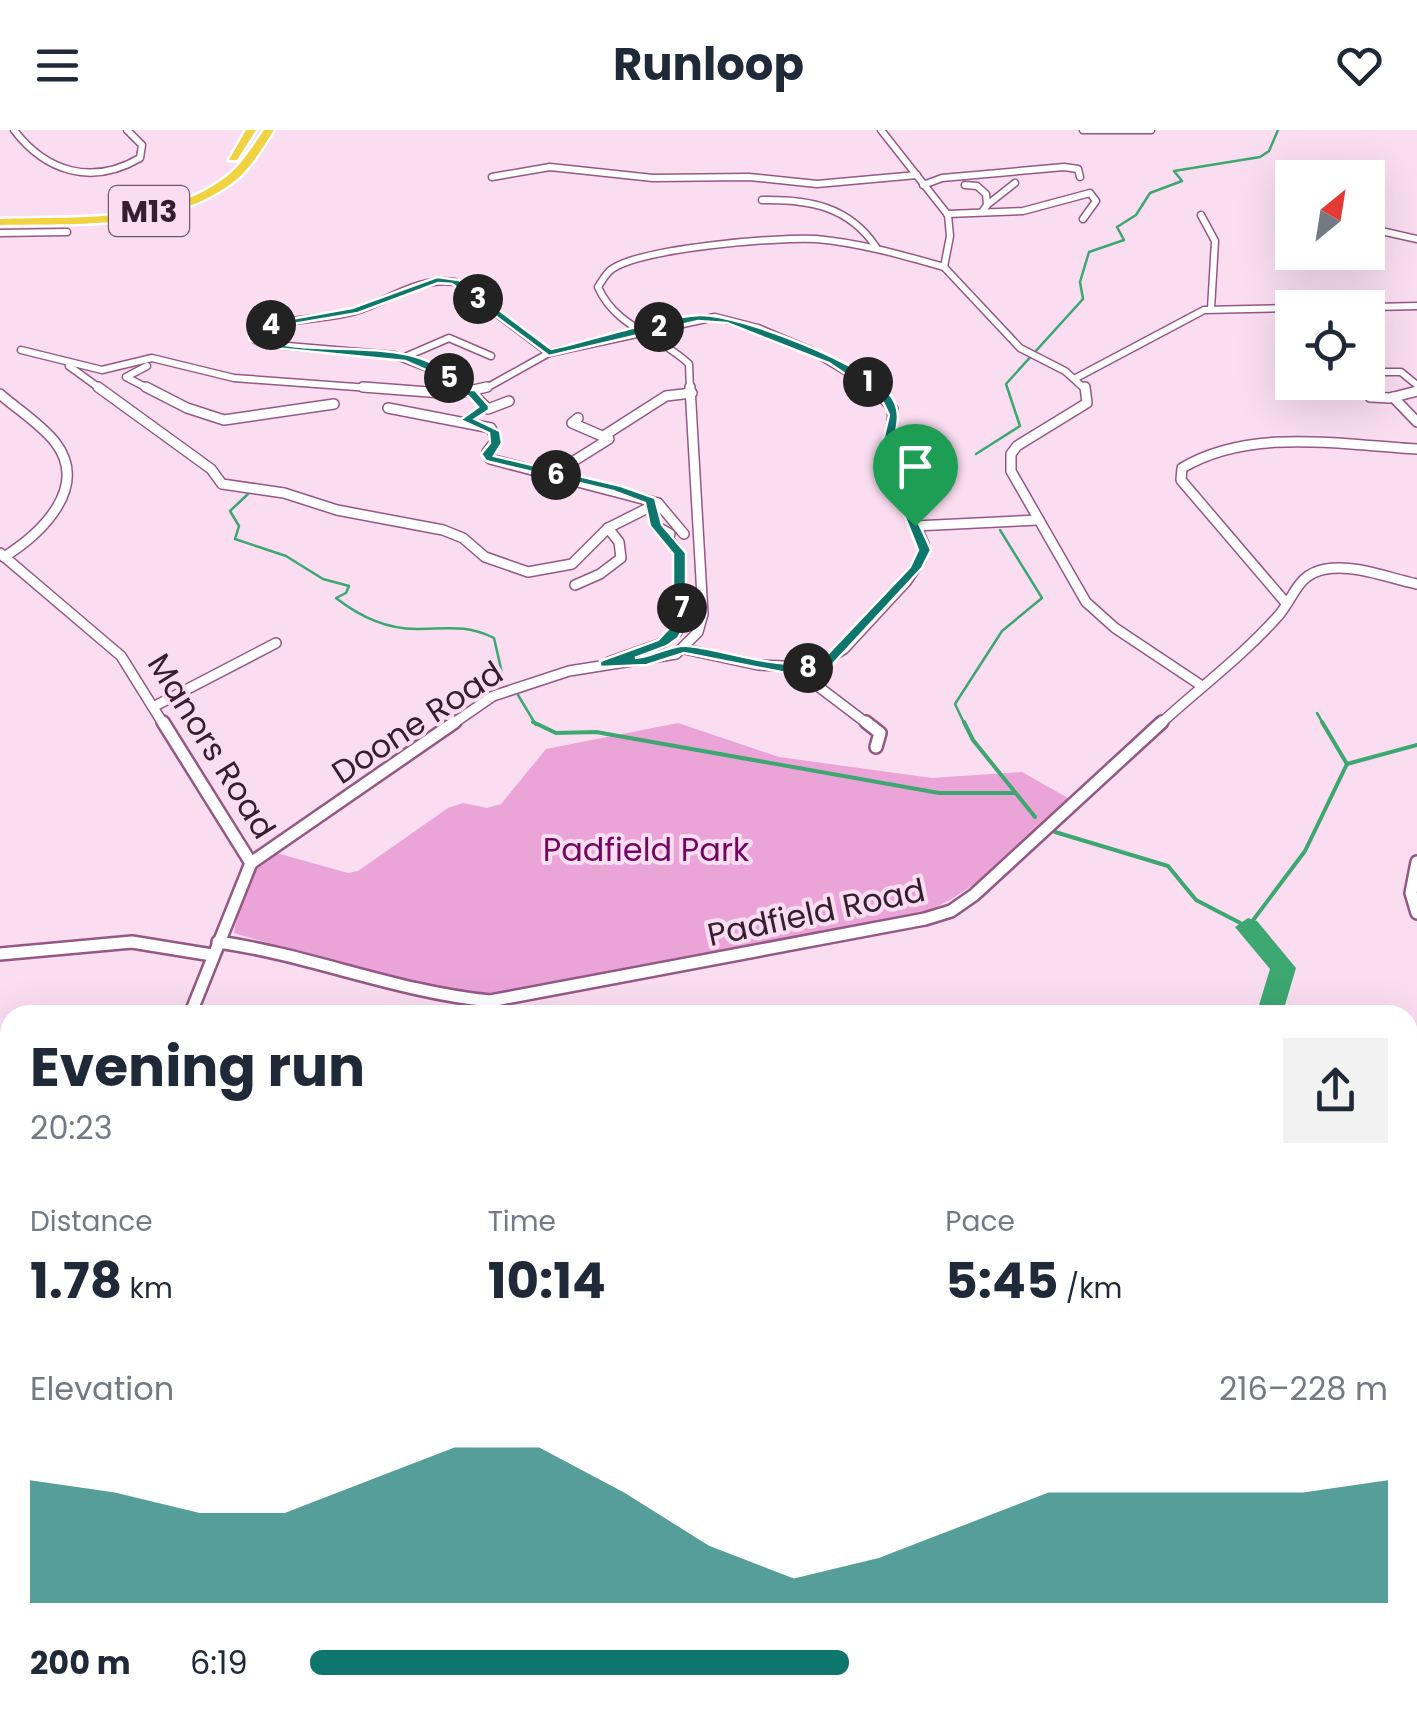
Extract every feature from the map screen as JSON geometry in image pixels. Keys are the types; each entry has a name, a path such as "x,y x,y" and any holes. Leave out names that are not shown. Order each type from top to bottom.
{"highway":[{"name":"M13","path":"0,218 113,217 188,200 232,178 269,130"},
{"name":"M13","path":"0,218 96,212 163,199 221,172 250,131"}],"street":[{"path":"14,130 36,157 70,170 88,172 125,166 140,158 142,145 128,130"},
{"path":"881,130 947,214 950,236 944,267"},
{"path":"1083,130 1151,130"},
{"path":"492,177 550,167 665,178 749,177 811,184 916,175"},
{"path":"923,184 954,176 1064,167 1078,169 1080,178"},
{"path":"985,209 1015,183"},
{"path":"965,184 983,190 985,209"},
{"path":"947,214 985,209 1023,211 1090,193 1096,201 1083,219"},
{"path":"762,200 796,200 827,206 860,226 876,247"},
{"path":"1202,215 1215,242 1211,309"},
{"path":"0,233 67,232"},
{"path":"1385,232 1417,239"},
{"path":"21,350 102,370 159,359 234,378 455,394 498,382 549,353 637,333 698,318 722,318 816,353 879,389 894,409 889,462 925,550 906,582 827,662 794,668 684,649 698,632 703,614 690,369 684,357 637,333 598,291 602,277 618,265 724,244 823,238 876,247 944,267 1020,348 1076,378 1086,388 1086,402 1024,440 1010,454 1012,471 1080,592 1098,614 1202,686"},
{"path":"455,394 446,375 406,357 264,344 253,336 265,327 354,311 426,282 455,282 549,353"},
{"path":"1385,307 1417,306"},
{"path":"1076,378 1197,312 1275,308"},
{"path":"406,357 446,338 460,340 491,356"},
{"path":"64,362 231,488 284,493 337,510 444,530 463,538 484,557 528,572 548,572 572,564 608,528 653,504"},
{"path":"143,363 158,371"},
{"path":"143,363 126,378 214,418 233,421 334,404"},
{"path":"1385,372 1401,372 1417,388 1385,398"},
{"path":"471,392 485,408"},
{"path":"605,436 666,396 692,394"},
{"path":"2,396 55,442 69,479 40,528 2,555"},
{"path":"1393,398 1417,422"},
{"path":"466,420 485,408 509,401"},
{"path":"388,408 416,418 466,420 495,431 496,443 487,454 490,459 653,504 684,534"},
{"path":"553,474 608,441 605,436 572,423 578,418"},
{"path":"1286,604 1181,480 1182,468 1207,454 1240,444 1417,449"},
{"path":"605,664 662,643 677,632 682,610 679,553 656,526 653,504"},
{"path":"915,526 1039,520"},
{"path":"575,584 600,574 621,558 619,542 608,528"},
{"path":"665,534 699,534"},
{"name":"Manors Road","path":"2,555 116,651 251,862 194,1005"},
{"name":"Padfield Road","path":"218,942 260,948 447,996 490,1001 821,940 951,911 974,895 1278,616 1297,584 1323,570 1349,570 1417,584"},
{"path":"153,707 276,643"},
{"name":"Doone Road","path":"251,862 493,696 527,682 605,664 647,661 684,649"},
{"path":"794,668 880,733 876,747"},
{"path":"1417,862 1411,893 1417,913"},
{"path":"0,954 132,942 212,955"},
{"path":"490,1001 491,1005"}],"green space":[{"name":"Padfield Park","path":"678,723 779,757 932,778 1022,772 1068,798 1061,809 988,874 949,900 904,920 487,999 444,994 234,933 247,888 273,852 348,873 358,871 448,808 463,803 487,808 501,804 546,749"}],"waterway":[{"path":"976,454 1020,426 1006,384 1083,299 1080,282 1089,252 1124,240 1117,227 1136,215 1150,193 1182,181 1174,171 1260,157 1269,151 1278,130"},
{"path":"248,494 230,511 239,526 235,539 286,556 323,579 349,586 346,593 336,598 374,620 394,627 465,629 494,638 504,682"},
{"path":"965,725 955,704 1002,631 1042,598 1000,530"},
{"path":"518,695 535,723"},
{"path":"1317,713 1324,725"},
{"path":"964,722 973,740 1035,817"},
{"path":"1322,722 1347,764"},
{"path":"535,723 556,733 596,732 939,793 1015,793"},
{"path":"1347,764 1417,745"},
{"path":"1055,832 1168,866 1196,900 1248,927 1305,851 1347,764"},
{"path":"1248,927 1283,968 1272,1005"}],"route":[{"path":"437,280 452,280 549,353 698,318 728,320 833,360 886,396 895,415 888,445 889,462 915,526 925,550 916,568 827,662 804,669 781,668 684,649 647,661 605,664 662,643 677,632 680,624 679,553 656,526 650,501 617,489 490,459 487,454 496,443 495,431 466,420 485,408 471,392 455,394 446,375 408,358 264,344 253,336 258,329 377,304 437,280"}]}
